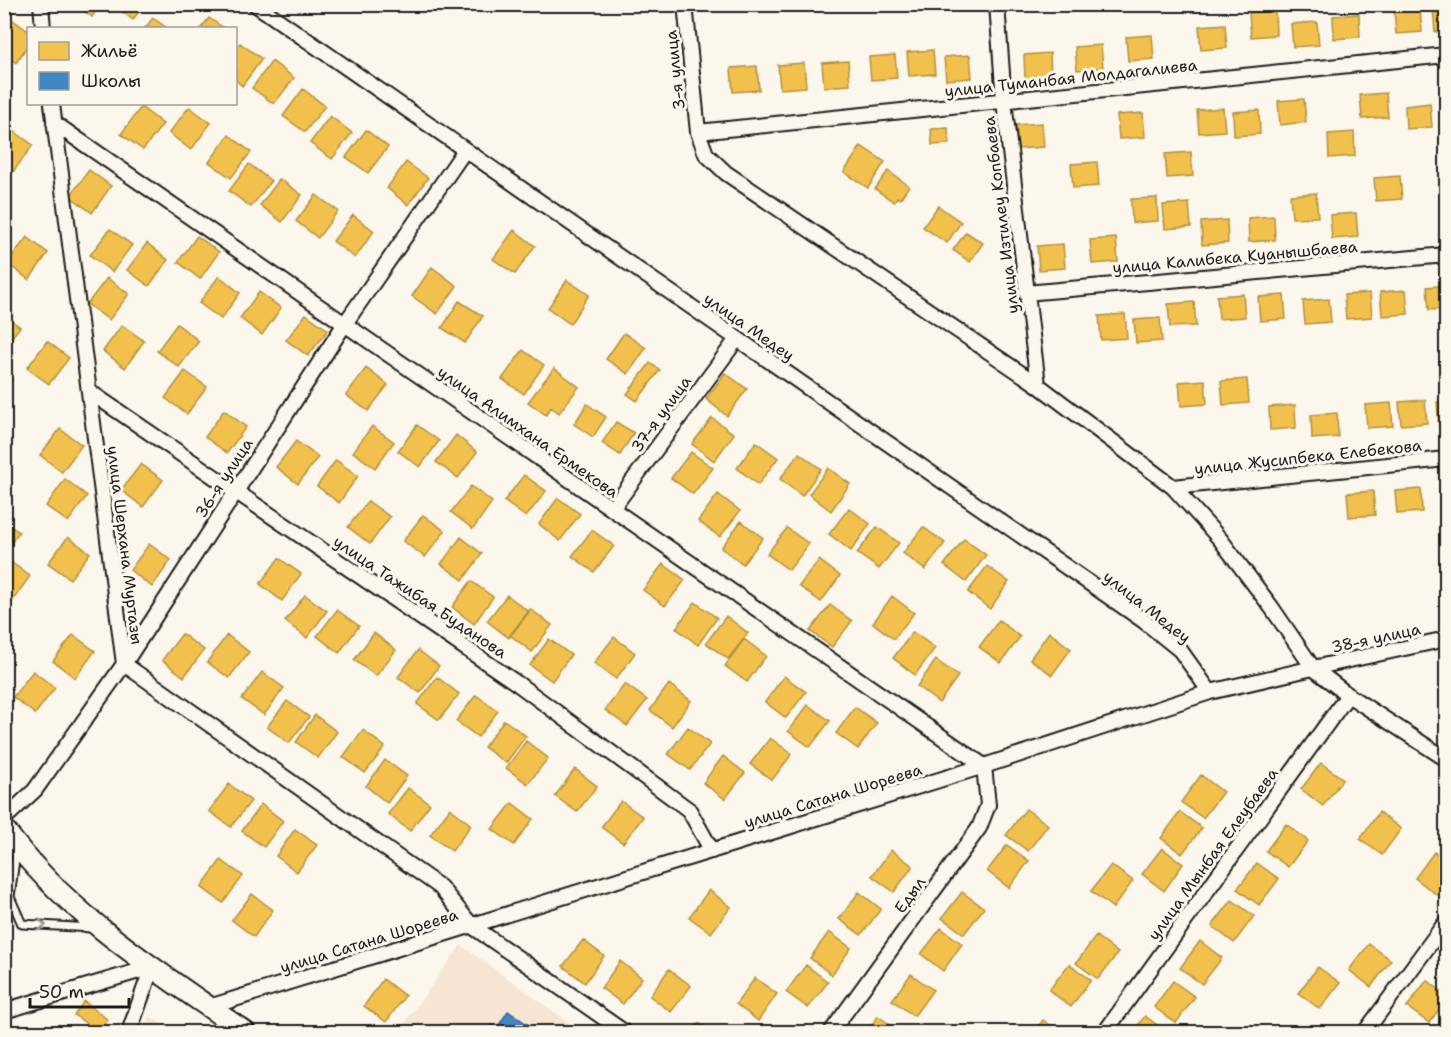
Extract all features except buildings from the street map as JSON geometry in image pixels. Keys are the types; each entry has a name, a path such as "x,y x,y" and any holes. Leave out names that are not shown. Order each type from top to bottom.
{"street":[{"path":"41,4 43,27"},
{"name":"улица Медеу","path":"255,4 1144,621 1180,650 1210,692"},
{"name":"3-я улица","path":"685,4 698,132"},
{"name":"улица Изтилеу Копбаева","path":"997,4 1004,101 1038,385"},
{"name":"улица Туманбая Молдагалиева","path":"698,132 1446,55"},
{"name":"улица Шерхана Муртазы","path":"52,105 124,664 440,887 472,926 624,1032"},
{"name":"улица Алимхана Ермекова","path":"54,123 984,766"},
{"path":"698,132 706,154 726,173 1038,385 1173,487 1220,539 1272,608 1313,668 1348,695 1446,759"},
{"name":"36-я улица","path":"4,819 35,790 124,664 344,325 465,150"},
{"name":"улица Калибека Куанышбаева","path":"1026,293 1446,255"},
{"name":"37-я улица","path":"612,509 737,339"},
{"name":"улица Тажибая Буданова","path":"90,392 518,684 689,810 712,851"},
{"name":"улица Жусипбека Елебекова","path":"1173,487 1446,459"},
{"name":"38-я улица","path":"1313,668 1446,639"},
{"name":"улица Сатана Шореева","path":"209,1008 984,766 1210,692 1313,668"},
{"name":"улица Мынбая Елеубаева","path":"1105,1032 1348,695"},
{"name":"Едыл","path":"831,1032 979,828 988,805 984,766"},
{"path":"4,829 51,883 100,929 244,1032"},
{"path":"1365,1032 1446,922"},
{"path":"4,1011 152,967"},
{"path":"129,1032 152,967"}],"lane":[{"path":"17,846 10,897 22,924 100,929"}],"shaded area":[{"path":"461,945 582,1032 416,1032 404,1024"},
{"path":"150,1016 173,1032 144,1032"}]}
